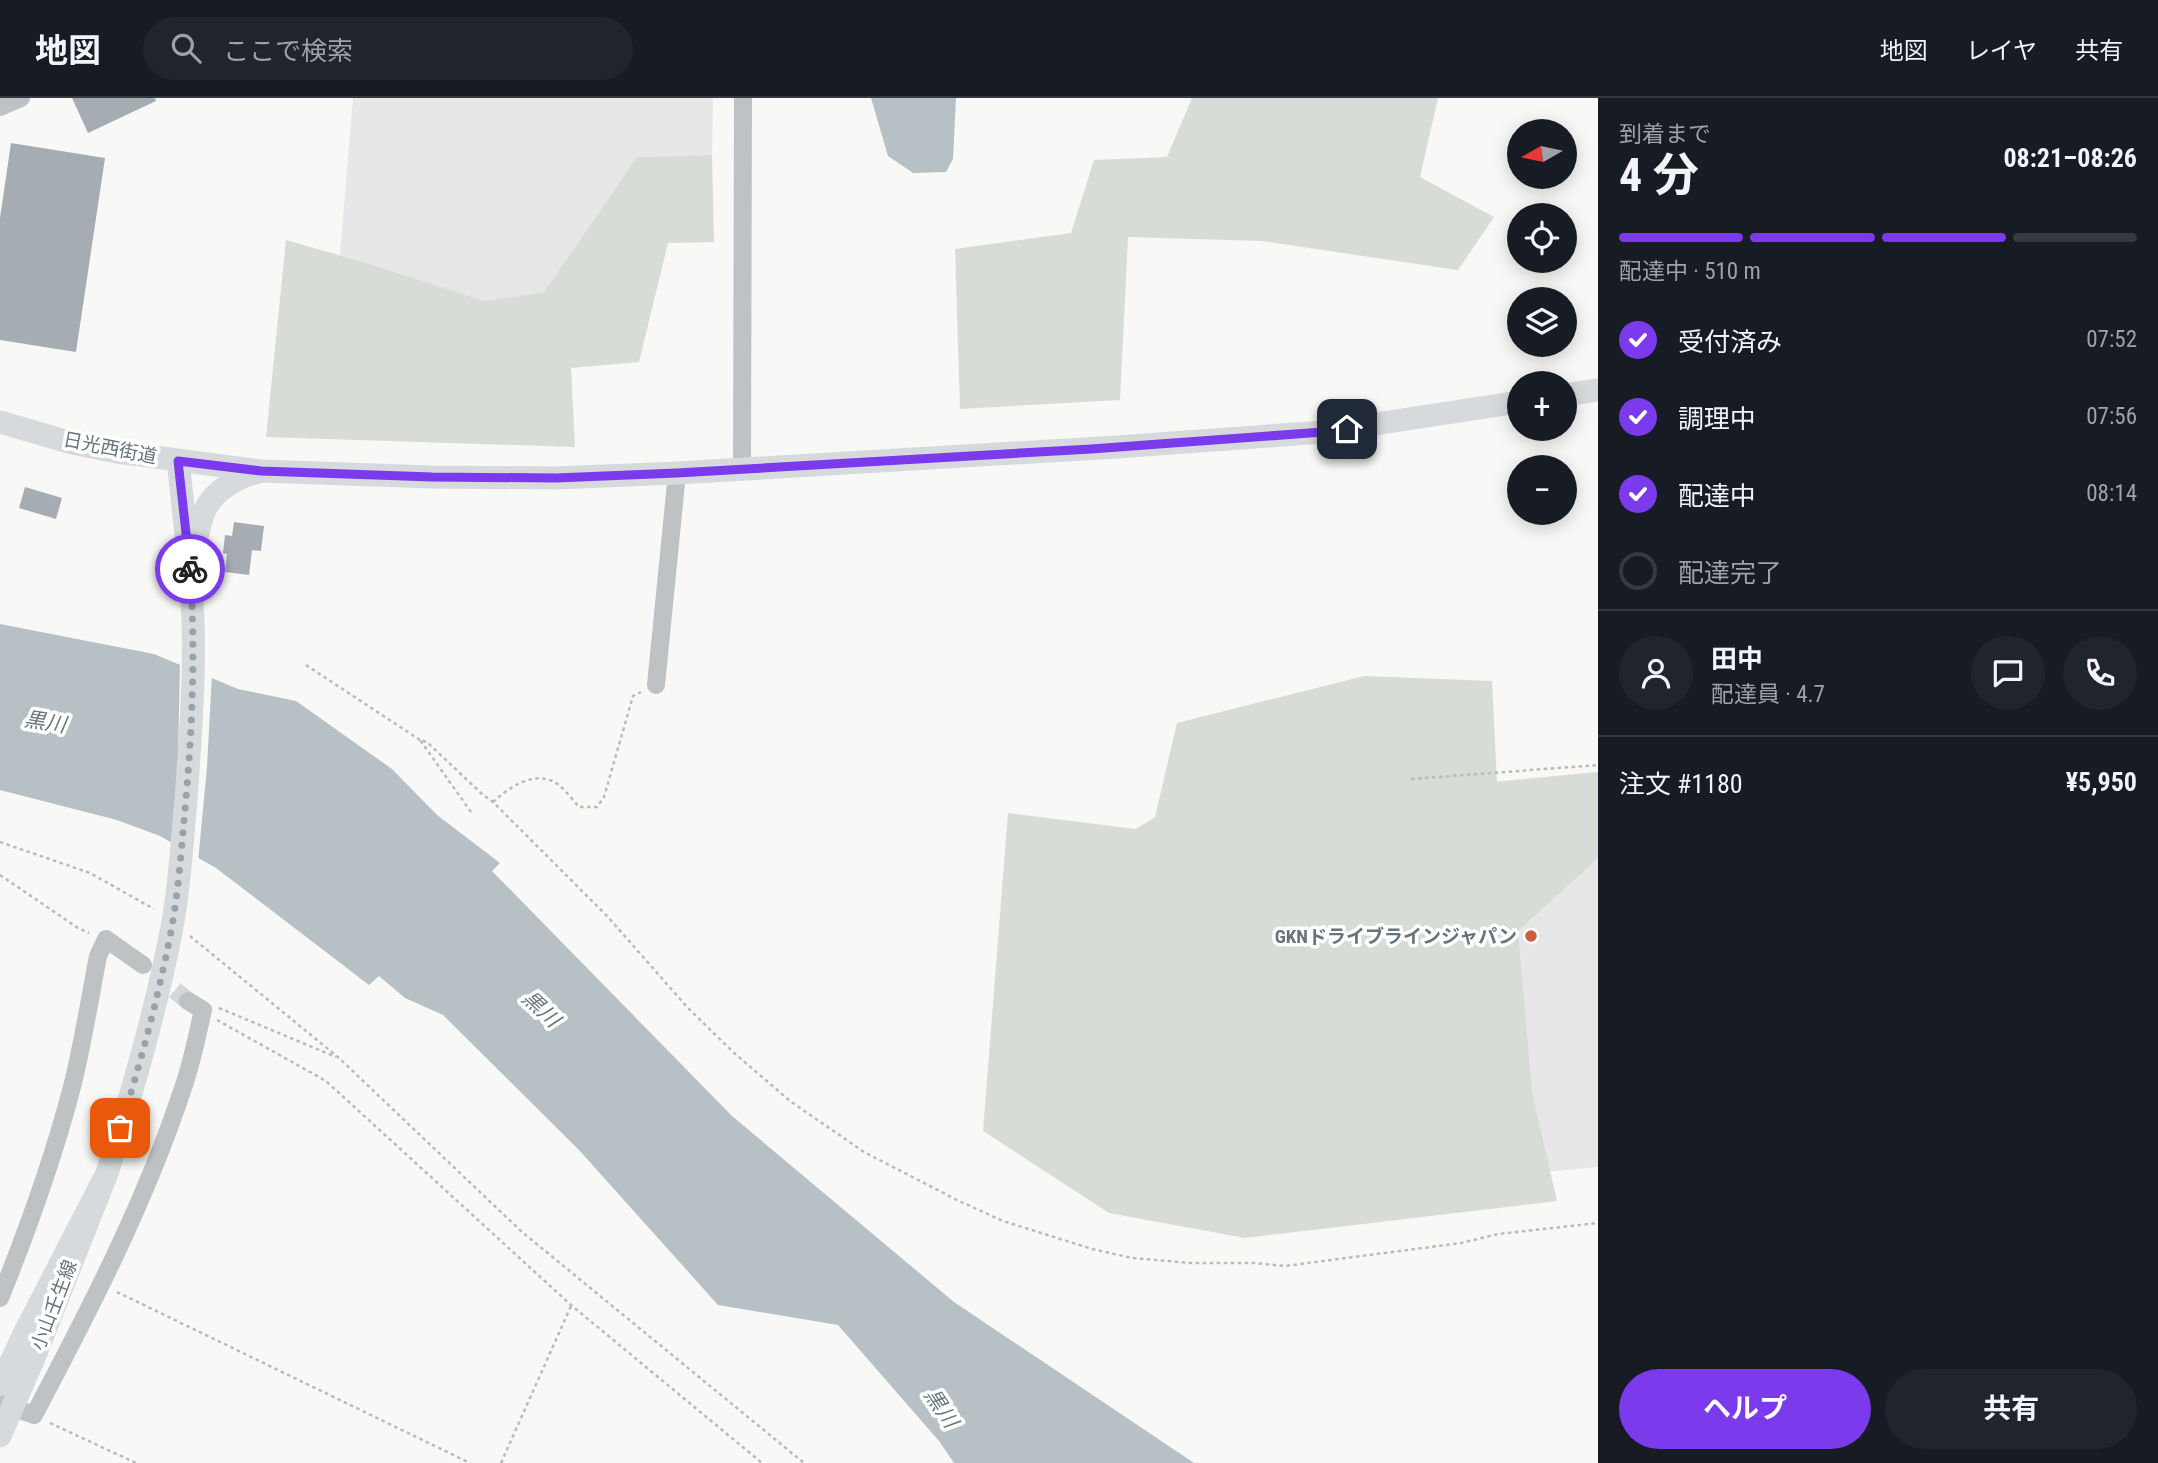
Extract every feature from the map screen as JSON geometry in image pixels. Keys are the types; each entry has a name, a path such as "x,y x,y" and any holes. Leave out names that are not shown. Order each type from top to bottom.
{"main road":[{"path":"1577,394 1598,390"},
{"name":"日光西街道","path":"0,422 72,443 117,452 261,471 556,478 1103,448 1323,432 1507,404"},
{"name":"小山壬生線","path":"0,1436 16,1409 107,1173 144,1054 173,919 188,764 193,623 178,461"},
{"path":"190,571 205,508 230,482 261,471"},
{"name":"小山壬生線","path":"0,1385 24,1332 107,1173"}],"street":[{"path":"0,107 21,98"},
{"path":"742,469 743,98"},
{"path":"656,685 677,473"},
{"path":"0,1298 20,1250 73,1083 98,956 106,939 143,965"},
{"path":"16,1409 102,1284 142,1198 184,1086 196,1005"}],"path":[{"path":"306,665 420,740 471,813"},
{"path":"493,802 508,789 535,778 559,785 579,807 597,807 604,797 633,696 656,685"},
{"path":"420,740 427,741 493,802 608,917 687,1007 733,1052 790,1101 864,1152 1003,1221 1092,1249 1132,1258 1285,1266 1461,1243 1498,1234 1598,1223"},
{"path":"1411,779 1598,765"},
{"path":"0,842 90,873 173,919 339,1058 522,1232 804,1463"},
{"path":"0,875 78,928 106,939"},
{"path":"196,1005 215,1006 339,1058"},
{"path":"196,1005 215,1019 327,1082 571,1305 762,1463"},
{"path":"102,1284 470,1463"},
{"path":"501,1463 571,1305"},
{"path":"16,1409 136,1463"}],"shaded area":[{"path":"353,98 713,98 712,155 637,157 544,292 484,301 340,255"},
{"path":"1192,98 1438,98 1420,177 1494,217 1458,270 1261,241 1128,237 1120,400 960,409 955,249 1071,233 1094,160 1167,157"},
{"path":"712,155 714,242 668,243 639,362 571,368 575,447 266,437 286,240 484,301 544,292 637,157"},
{"path":"1364,676 1492,681 1497,782 1598,772 1598,858 1518,931 1532,1092 1557,1201 1245,1238 1109,1213 983,1131 1008,813 1136,829 1155,817 1177,723"},
{"name":"GKNドライブラインジャパン","path":"1598,772 1598,1167 1447,1181 1479,783"}],"water":[{"path":"871,98 956,98 953,159 946,172 913,173 888,156"},
{"name":"黒川","path":"0,624 154,654 238,689 296,701 392,769 437,815 500,863 492,871 732,1116 954,1302 1194,1463 954,1463 939,1441 838,1325 718,1305 579,1150 443,1015 405,998 379,976 369,985 216,868 160,836 117,820 0,790"}],"pier":[{"path":"180,661 212,674 198,862 171,846 178,762"}],"building":[{"path":"72,98 155,98 156,101 88,133"},
{"path":"11,143 105,158 76,352 0,340 0,218"},
{"path":"25,487 62,498 56,519 19,508"},
{"path":"234,522 264,526 261,551 252,550 249,575 225,572 225,535 232,536"}],"tunnel":[{"path":"154,973 188,1001"}],"way so far":[{"path":"120,1128 144,1054 174,913 191,715 193,623 190,569"}],"place":[{"name":"GKNドライブラインジャパン","path":"1531,936"}],"route":[{"path":"190,569 178,461 261,471 556,478 1117,447 1347,429"}]}
